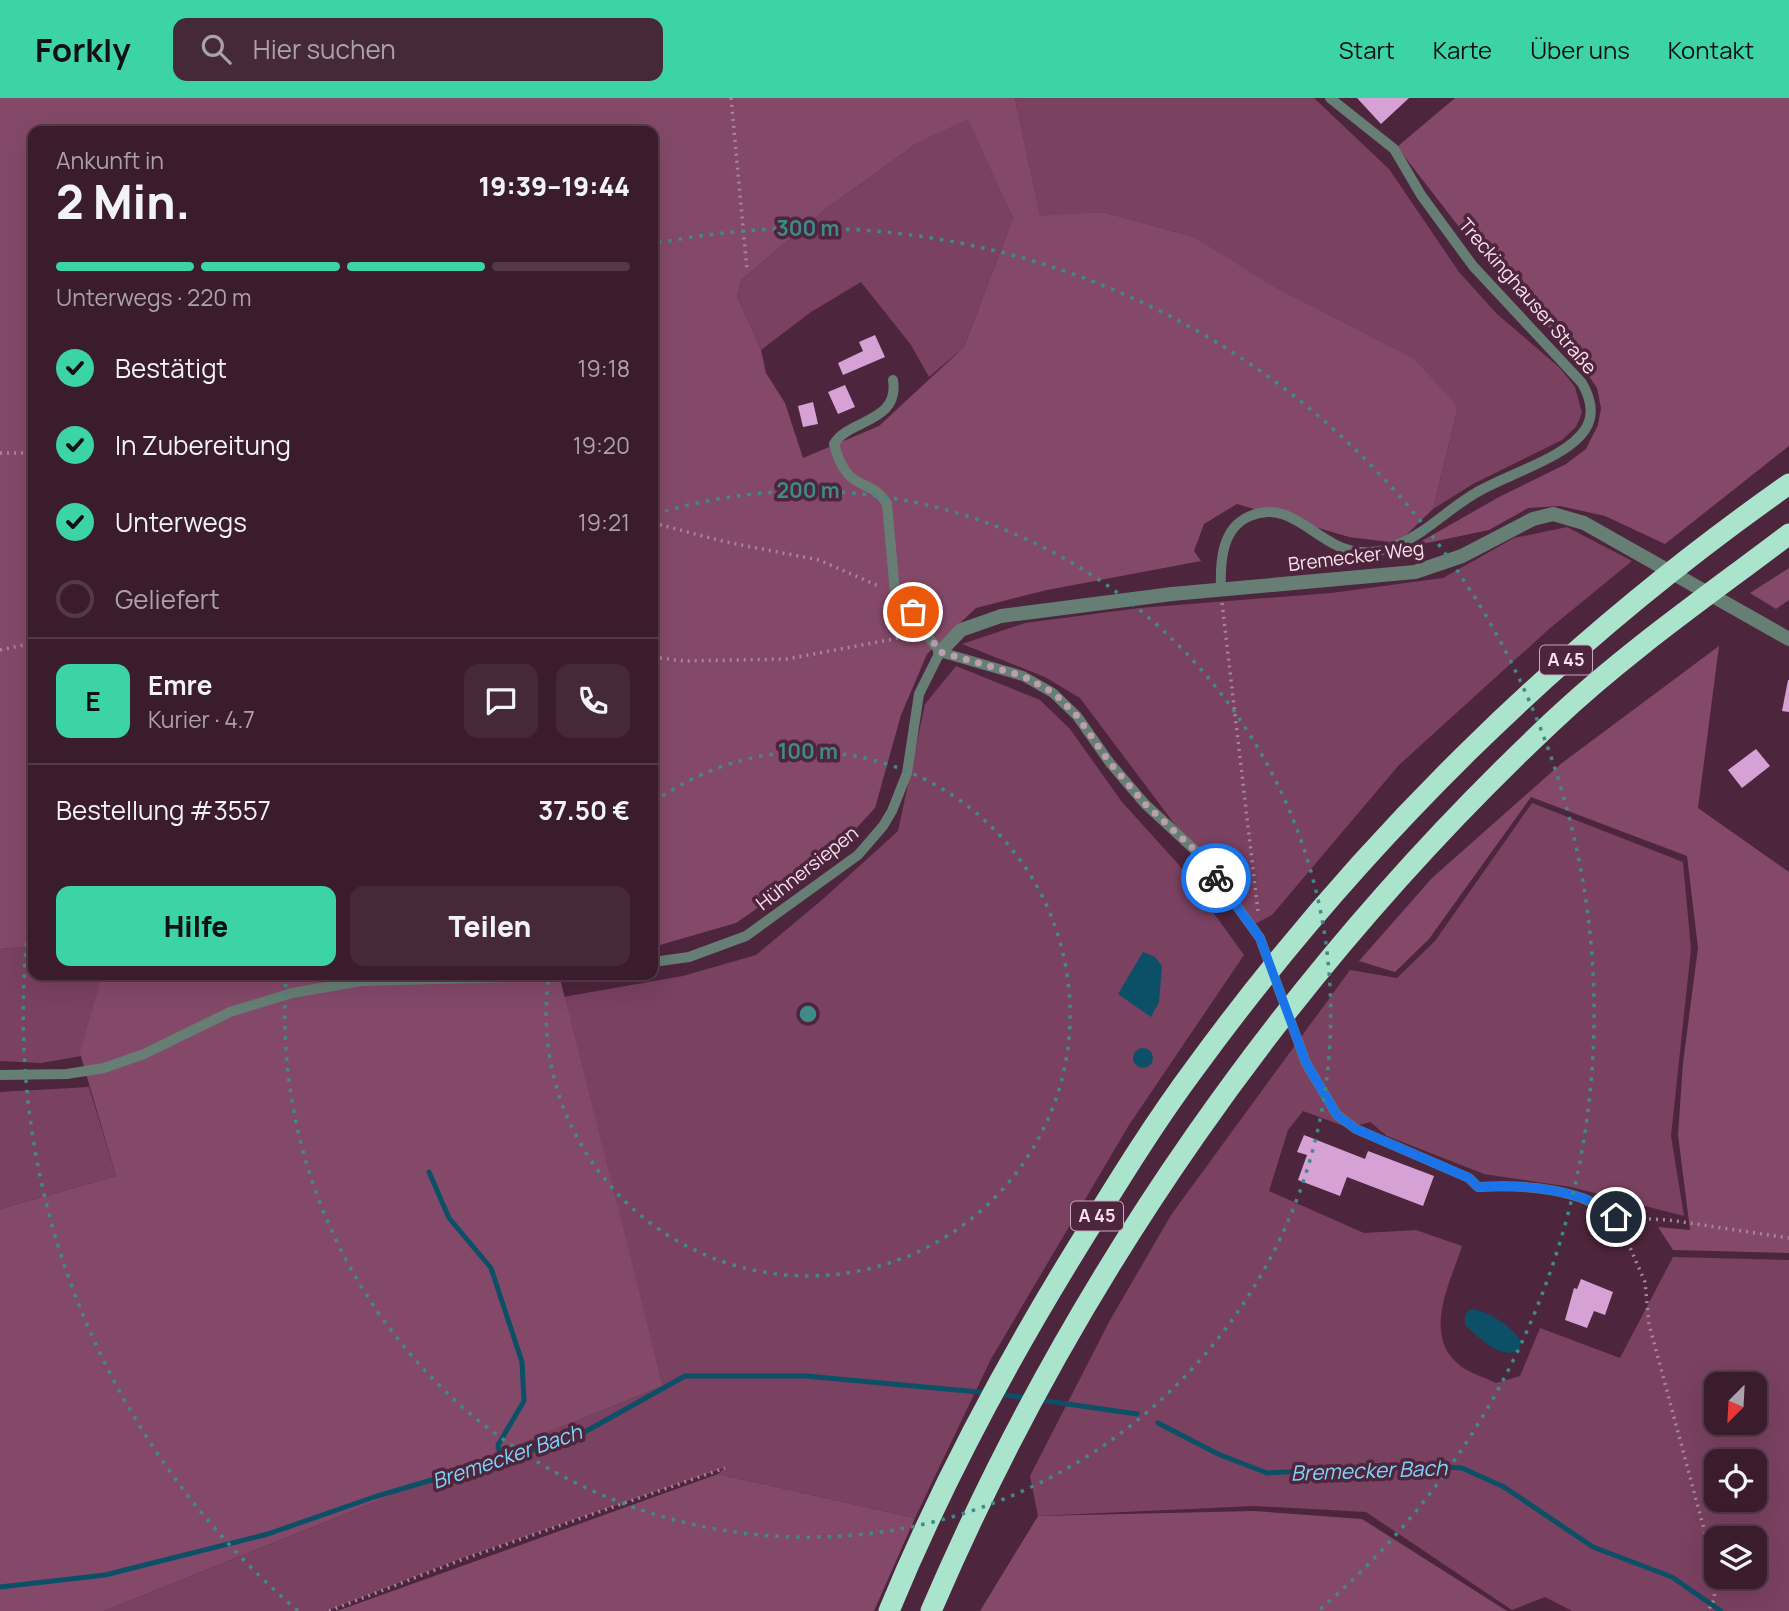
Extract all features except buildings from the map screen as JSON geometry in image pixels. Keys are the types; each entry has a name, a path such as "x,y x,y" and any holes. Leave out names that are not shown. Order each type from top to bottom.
{"highway":[{"name":"A 45","path":"889,1611 963,1449 1034,1319 1111,1193 1201,1059 1271,968 1365,860 1468,750 1575,652 1789,484"},
{"name":"A 45","path":"931,1611 958,1547 1020,1422 1089,1300 1150,1203 1245,1068 1328,960 1392,885 1553,721 1607,674 1789,534"}],"street":[{"name":"Bremecker Weg","path":"940,652 961,629 1001,616 1221,590 1415,572 1442,565 1511,528 1553,514 1584,523 1789,639"}],"lane":[{"name":"Treckinghauser Straße","path":"1221,590 1220,566 1224,545 1233,528 1247,517 1264,511 1289,515 1314,534 1343,549 1360,552 1398,545 1480,491 1570,444 1586,429 1590,416 1590,399 1582,383 1473,266 1421,195 1394,149 1330,98"},
{"path":"892,380 894,389 890,403 870,421 839,436 834,444 846,474 858,485 878,494 887,504 895,593 940,652 1023,676 1054,693 1077,716 1110,763 1145,804 1198,853 1260,938 1306,1063 1337,1115 1356,1129 1469,1178 1478,1187 1500,1185 1562,1193 1584,1199 1616,1217"},
{"name":"Hühnersiepen","path":"658,961 689,957 746,936 858,855 883,827 892,811 907,772 919,694 940,652"},
{"path":"0,1075 67,1074 104,1068 144,1054 230,1012 292,993 362,981 398,980"}],"path":[{"path":"731,98 747,270"},
{"path":"0,453 28,453"},
{"path":"658,524 726,542 819,560 895,593"},
{"path":"1221,590 1260,938"},
{"path":"658,657 695,661 788,659 838,651 879,639 927,633"},
{"path":"0,650 28,644"},
{"path":"1708,1611 1715,1598 1705,1533 1649,1324 1645,1282 1616,1217 1670,1220 1789,1238"},
{"path":"329,1611 461,1560 725,1468"}],"shaded area":[{"path":"0,98 1015,98 1040,216 1103,212 1194,237 1279,290 1413,358 1458,407 1433,509 1398,543 1349,537 1237,504 1204,524 1194,551 1201,561 1047,590 976,608 927,654 901,715 875,808 829,858 736,923 658,946 658,126 28,126 28,946 0,949","holes":["968,119 1013,218 964,347 879,426 803,458 785,403 766,373 761,350 737,296 741,280 823,211 916,144"]},
{"path":"1015,98 1314,98 1389,169 1459,272 1497,314 1560,368 1575,387 1582,413 1576,427 1562,440 1473,484 1433,509 1458,407 1194,237 1103,212 1040,217"},
{"path":"1455,98 1789,98 1789,446 1665,544 1605,516 1560,506 1528,508 1489,530 1413,546 1499,497 1566,464 1586,449 1598,425 1601,408 1597,388 1576,357 1484,259 1397,147"},
{"path":"969,118 1013,218 964,347 929,377 911,345 861,282 811,312 761,350 737,296 741,280 823,211 916,144"},
{"path":"1567,527 1632,561 1549,629 1399,765 1272,915 1251,926 1080,698 1045,677 962,644 1025,623 1139,608 1331,593 1443,578 1514,538"},
{"path":"1789,568 1789,600 1776,609 1750,593"},
{"path":"1719,646 1698,808 1789,872 1789,1253 1673,1250 1658,1227 1690,1230 1678,1135 1683,1063 1698,948 1687,856 1531,797 1429,939 1395,972 1359,961 1432,878 1562,763"},
{"path":"956,666 1040,700 1070,729 1122,802 1179,865 1244,955 1129,1125 991,1359 915,1518 718,1474 724,1468 460,1559 327,1611 104,1611 663,1386 563,997 683,976 756,955 823,899 898,831 925,704"},
{"path":"1532,803 1683,862 1691,949 1671,1136 1684,1216 1571,1187 1484,1174 1387,1136 1370,1122 1349,1128 1303,1111 1288,1130 1269,1191 1364,1233 1416,1230 1462,1246 1443,1306 1442,1337 1447,1351 1457,1363 1496,1383 1520,1376 1540,1328 1620,1358 1673,1257 1789,1260 1789,1611 1572,1611 1545,1597 1512,1610 1366,1512 1254,1506 1038,1516 1030,1476 1109,1322 1171,1215 1350,970 1397,978 1435,941"},
{"path":"28,946 28,980 101,980 81,1056 41,1063 0,1061 0,949"},
{"path":"101,980 560,980 663,1386 104,1611 0,1611 0,1209 116,1176 80,1053"},
{"path":"89,1087 116,1176 0,1209 0,1092"},
{"path":"718,1474 915,1518 874,1611 337,1611"},
{"path":"1254,1511 1362,1519 1507,1611 980,1611 1038,1516"}],"water":[{"path":"1143,952 1155,957 1162,966 1159,1002 1151,1017 1118,994"},
{"path":"1143,1048 1150,1051 1153,1058 1150,1065 1143,1068 1136,1065 1133,1058 1136,1051"},
{"path":"1470,1309 1492,1316 1511,1330 1521,1341 1519,1351 1511,1353 1497,1350 1477,1336 1465,1325 1465,1315"}],"waterway":[{"path":"429,1172 449,1218 491,1268 522,1362 524,1401 498,1445 501,1460"},
{"name":"Bremecker Bach","path":"0,1587 105,1575 268,1534 374,1497 574,1438 685,1376 806,1376 989,1393"},
{"name":"Bremecker Bach","path":"999,1394 1027,1398"},
{"name":"Bremecker Bach","path":"1040,1400 1137,1414"},
{"name":"Bremecker Bach","path":"1158,1423 1218,1454 1267,1473 1420,1466 1462,1468 1504,1487 1593,1547 1672,1577 1721,1611"}],"way so far":[{"path":"913,612 940,652 1023,676 1054,693 1077,716 1110,763 1145,804 1198,853 1216,878"}],"route":[{"path":"1216,878 1260,938 1306,1063 1316,1084 1337,1115 1356,1129 1469,1178 1478,1187 1500,1185 1562,1193 1584,1199 1616,1217"}]}
